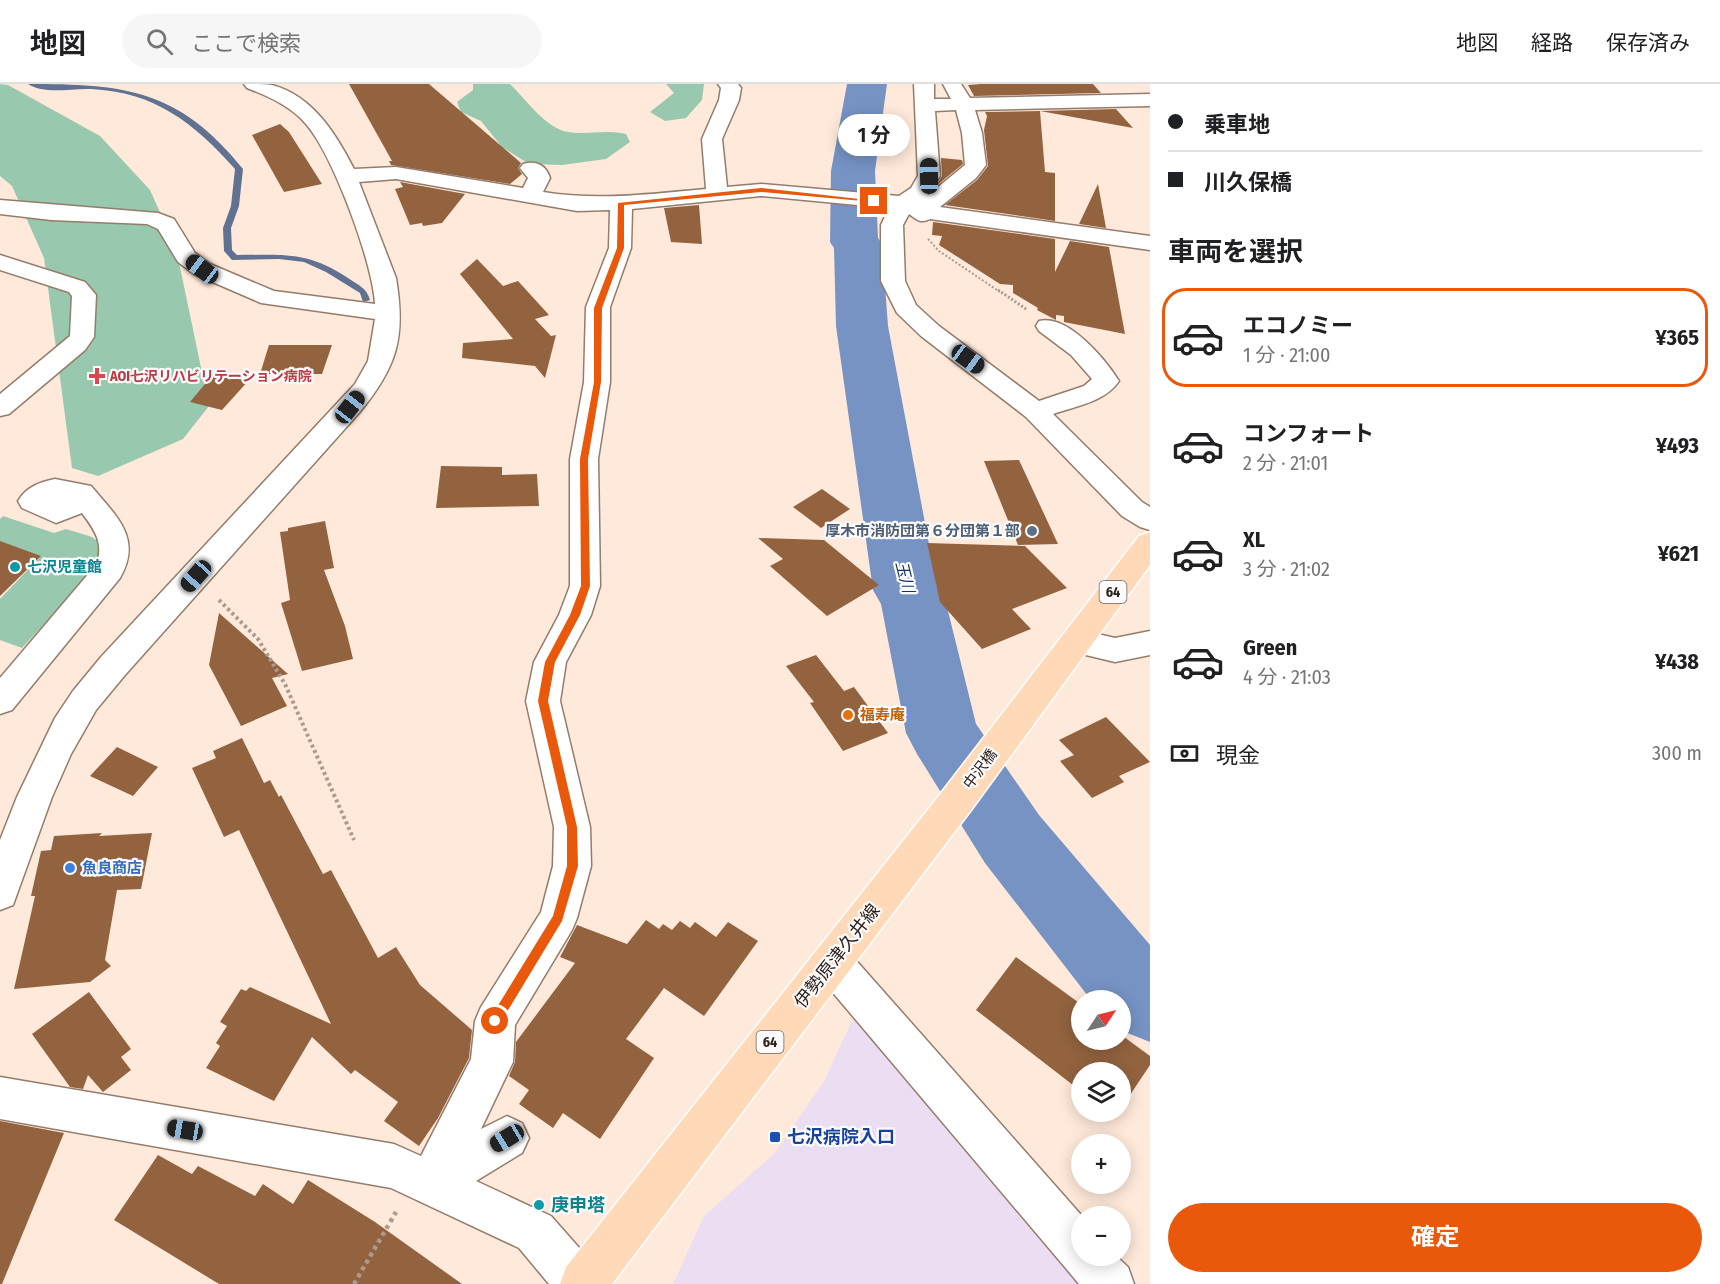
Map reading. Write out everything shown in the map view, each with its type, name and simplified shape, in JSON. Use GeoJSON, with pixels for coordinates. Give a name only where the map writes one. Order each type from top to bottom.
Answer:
{"type":"FeatureCollection","features":[{"type":"Feature","properties":{"kind":"main road","name":"64"},"geometry":{"type":"LineString","coordinates":[[1076,641],[1150,543]]}},
{"type":"Feature","properties":{"kind":"main road","name":"中沢橋"},"geometry":{"type":"LineString","coordinates":[[958,799],[1076,641]]}},
{"type":"Feature","properties":{"kind":"main road","name":"伊勢原津久井線"},"geometry":{"type":"LineString","coordinates":[[581,1284],[958,799]]}},
{"type":"Feature","properties":{"kind":"street"},"geometry":{"type":"LineString","coordinates":[[0,893],[13,812],[54,753],[82,705],[113,666],[366,387],[376,372],[382,354],[388,300],[384,278],[333,146],[312,117],[280,89],[254,84]]}},
{"type":"Feature","properties":{"kind":"street"},"geometry":{"type":"LineString","coordinates":[[717,194],[711,141],[731,98],[732,88],[728,84]]}},
{"type":"Feature","properties":{"kind":"street"},"geometry":{"type":"LineString","coordinates":[[915,210],[919,192],[929,176],[924,84]]}},
{"type":"Feature","properties":{"kind":"street"},"geometry":{"type":"LineString","coordinates":[[951,84],[965,104],[971,123],[976,165],[969,174],[892,225],[893,281],[906,308],[930,332],[1035,411],[1132,509],[1150,520]]}},
{"type":"Feature","properties":{"kind":"street"},"geometry":{"type":"LineString","coordinates":[[926,105],[1150,100]]}},
{"type":"Feature","properties":{"kind":"street"},"geometry":{"type":"LineString","coordinates":[[530,168],[537,171],[539,178],[530,197]]}},
{"type":"Feature","properties":{"kind":"street"},"geometry":{"type":"LineString","coordinates":[[346,176],[373,173],[412,174],[577,204],[621,203],[761,190],[827,195],[874,201],[915,210],[1150,243]]}},
{"type":"Feature","properties":{"kind":"street"},"geometry":{"type":"LineString","coordinates":[[424,1180],[492,1062],[495,1021],[558,918],[573,866],[572,827],[543,701],[550,662],[575,615],[585,586],[584,459],[597,382],[598,308],[620,248],[621,203]]}},
{"type":"Feature","properties":{"kind":"street"},"geometry":{"type":"LineString","coordinates":[[0,207],[51,213],[150,218],[166,224],[186,257],[202,269],[269,298],[387,313]]}},
{"type":"Feature","properties":{"kind":"street"},"geometry":{"type":"LineString","coordinates":[[0,262],[77,287],[84,295],[82,337],[76,345],[0,408]]}},
{"type":"Feature","properties":{"kind":"street"},"geometry":{"type":"LineString","coordinates":[[1035,411],[1093,392],[1106,381],[1098,367],[1081,350],[1048,326]]}},
{"type":"Feature","properties":{"kind":"street"},"geometry":{"type":"LineString","coordinates":[[0,701],[109,570],[116,553],[112,536],[86,500]]}},
{"type":"Feature","properties":{"kind":"street"},"geometry":{"type":"LineString","coordinates":[[1076,641],[1115,650],[1150,643]]}},
{"type":"Feature","properties":{"kind":"street"},"geometry":{"type":"LineString","coordinates":[[832,962],[1071,1238]]}},
{"type":"Feature","properties":{"kind":"street"},"geometry":{"type":"LineString","coordinates":[[0,1098],[394,1166],[535,1232],[581,1284]]}},
{"type":"Feature","properties":{"kind":"street"},"geometry":{"type":"LineString","coordinates":[[424,1180],[507,1138]]}},
{"type":"Feature","properties":{"kind":"street"},"geometry":{"type":"LineString","coordinates":[[1095,1266],[1111,1284]]}},
{"type":"Feature","properties":{"kind":"path"},"geometry":{"type":"LineString","coordinates":[[915,210],[928,240],[939,251],[1043,320],[1048,326]]}},
{"type":"Feature","properties":{"kind":"path"},"geometry":{"type":"LineString","coordinates":[[196,576],[258,639],[280,675],[354,840]]}},
{"type":"Feature","properties":{"kind":"path"},"geometry":{"type":"LineString","coordinates":[[354,1284],[424,1180]]}},
{"type":"Feature","properties":{"kind":"shaded area"},"geometry":{"type":"Polygon","coordinates":[[[855,1014],[1071,1263],[1071,1266],[1089,1284],[673,1284],[704,1216],[775,1153],[824,1081],[855,1014]]]}},
{"type":"Feature","properties":{"kind":"green space"},"geometry":{"type":"Polygon","coordinates":[[[0,84],[8,85],[100,136],[150,190],[176,248],[209,406],[183,439],[98,476],[72,468],[44,258],[12,186],[0,176],[0,84]]]}},
{"type":"Feature","properties":{"kind":"green space"},"geometry":{"type":"Polygon","coordinates":[[[473,84],[510,84],[551,125],[575,133],[626,134],[630,142],[606,159],[562,165],[529,164],[502,147],[481,121],[461,112],[457,102],[473,90],[473,84]]]}},
{"type":"Feature","properties":{"kind":"green space"},"geometry":{"type":"Polygon","coordinates":[[[666,84],[704,84],[702,100],[686,118],[665,121],[650,112],[674,93],[666,84]]]}},
{"type":"Feature","properties":{"kind":"green space"},"geometry":{"type":"Polygon","coordinates":[[[3,516],[54,533],[66,529],[92,537],[97,541],[99,556],[95,567],[22,648],[0,640],[0,599],[40,557],[0,543],[0,519],[3,516]]]}},
{"type":"Feature","properties":{"kind":"building"},"geometry":{"type":"Polygon","coordinates":[[[349,84],[429,84],[521,163],[518,168],[522,174],[510,184],[391,165],[389,161],[392,161],[349,84]]]}},
{"type":"Feature","properties":{"kind":"building"},"geometry":{"type":"Polygon","coordinates":[[[1093,84],[1101,93],[974,96],[968,85],[1093,84]]]}},
{"type":"Feature","properties":{"kind":"building"},"geometry":{"type":"Polygon","coordinates":[[[1116,109],[1133,128],[1040,111],[1116,109]]]}},
{"type":"Feature","properties":{"kind":"building"},"geometry":{"type":"Polygon","coordinates":[[[1040,111],[1045,172],[1055,173],[1055,221],[945,205],[977,180],[988,166],[984,130],[987,116],[985,112],[1040,111]]]}},
{"type":"Feature","properties":{"kind":"building"},"geometry":{"type":"Polygon","coordinates":[[[280,124],[289,132],[322,184],[284,192],[252,135],[280,124]]]}},
{"type":"Feature","properties":{"kind":"building"},"geometry":{"type":"Polygon","coordinates":[[[941,158],[962,160],[963,164],[937,185],[942,176],[941,158]]]}},
{"type":"Feature","properties":{"kind":"building"},"geometry":{"type":"Polygon","coordinates":[[[400,182],[465,194],[442,223],[423,226],[422,223],[410,225],[395,189],[403,187],[400,182]]]}},
{"type":"Feature","properties":{"kind":"building"},"geometry":{"type":"Polygon","coordinates":[[[1098,184],[1106,228],[1079,224],[1098,184]]]}},
{"type":"Feature","properties":{"kind":"building"},"geometry":{"type":"Polygon","coordinates":[[[699,205],[702,244],[671,242],[664,208],[699,205]]]}},
{"type":"Feature","properties":{"kind":"building"},"geometry":{"type":"Polygon","coordinates":[[[933,222],[1055,239],[1055,272],[1070,241],[1109,247],[1125,334],[1064,322],[1064,316],[1056,315],[1056,320],[1037,310],[1038,308],[1013,293],[1013,285],[1000,284],[939,245],[942,236],[932,235],[933,222]]]}},
{"type":"Feature","properties":{"kind":"building"},"geometry":{"type":"Polygon","coordinates":[[[477,259],[503,286],[518,281],[549,315],[535,319],[551,336],[556,335],[545,378],[535,366],[462,358],[463,343],[513,339],[460,274],[477,259]]]}},
{"type":"Feature","properties":{"kind":"building"},"geometry":{"type":"Polygon","coordinates":[[[269,345],[332,345],[322,374],[260,374],[269,345]]]}},
{"type":"Feature","properties":{"kind":"building"},"geometry":{"type":"Polygon","coordinates":[[[215,372],[249,380],[222,410],[190,402],[215,372]]]}},
{"type":"Feature","properties":{"kind":"building"},"geometry":{"type":"Polygon","coordinates":[[[1019,460],[1058,544],[1018,545],[984,461],[1019,460]]]}},
{"type":"Feature","properties":{"kind":"building"},"geometry":{"type":"Polygon","coordinates":[[[441,466],[502,467],[502,475],[537,474],[539,506],[436,508],[441,466]]]}},
{"type":"Feature","properties":{"kind":"building"},"geometry":{"type":"Polygon","coordinates":[[[822,489],[850,509],[821,528],[793,507],[822,489]]]}},
{"type":"Feature","properties":{"kind":"building"},"geometry":{"type":"Polygon","coordinates":[[[325,521],[334,568],[324,570],[345,626],[353,659],[302,671],[281,603],[290,600],[280,532],[288,531],[288,528],[325,521]]]}},
{"type":"Feature","properties":{"kind":"building"},"geometry":{"type":"Polygon","coordinates":[[[758,538],[824,540],[879,585],[827,616],[770,566],[783,559],[758,538]]]}},
{"type":"Feature","properties":{"kind":"building","name":"七沢児童館"},"geometry":{"type":"Polygon","coordinates":[[[0,541],[41,556],[0,596],[0,541]]]}},
{"type":"Feature","properties":{"kind":"building"},"geometry":{"type":"Polygon","coordinates":[[[927,543],[1025,546],[1067,588],[1012,609],[1031,629],[982,649],[940,602],[927,543]]]}},
{"type":"Feature","properties":{"kind":"building"},"geometry":{"type":"Polygon","coordinates":[[[219,613],[288,674],[272,678],[287,706],[241,726],[209,665],[219,613]]]}},
{"type":"Feature","properties":{"kind":"building"},"geometry":{"type":"Polygon","coordinates":[[[816,655],[844,691],[854,687],[888,733],[843,751],[810,703],[814,702],[786,666],[816,655]]]}},
{"type":"Feature","properties":{"kind":"building"},"geometry":{"type":"Polygon","coordinates":[[[1106,717],[1150,762],[1119,776],[1124,782],[1092,798],[1060,761],[1074,755],[1059,740],[1106,717]]]}},
{"type":"Feature","properties":{"kind":"building"},"geometry":{"type":"Polygon","coordinates":[[[242,738],[264,783],[270,780],[279,797],[281,795],[323,874],[331,870],[378,958],[396,947],[420,985],[472,1030],[469,1058],[438,1118],[419,1146],[384,1121],[398,1102],[355,1070],[351,1074],[312,1037],[274,1101],[206,1068],[220,1046],[216,1043],[227,1026],[220,1022],[241,989],[246,991],[250,987],[331,1024],[239,830],[224,837],[192,768],[216,758],[213,751],[242,738]]]}},
{"type":"Feature","properties":{"kind":"building"},"geometry":{"type":"Polygon","coordinates":[[[117,747],[158,767],[133,796],[90,776],[117,747]]]}},
{"type":"Feature","properties":{"kind":"building"},"geometry":{"type":"Polygon","coordinates":[[[102,833],[99,836],[152,833],[141,889],[117,890],[105,960],[111,966],[90,982],[14,989],[35,896],[31,896],[41,851],[51,850],[54,836],[102,833]]]}},
{"type":"Feature","properties":{"kind":"building"},"geometry":{"type":"Polygon","coordinates":[[[646,920],[659,929],[663,924],[672,930],[680,921],[690,928],[695,922],[716,937],[728,922],[758,941],[704,1016],[664,988],[626,1039],[654,1058],[600,1139],[563,1113],[553,1128],[519,1104],[529,1090],[509,1076],[515,1062],[516,1042],[575,963],[560,957],[577,925],[627,944],[646,920]]]}},
{"type":"Feature","properties":{"kind":"building"},"geometry":{"type":"Polygon","coordinates":[[[1016,957],[1071,997],[1071,1050],[1131,1050],[1131,1042],[1150,1056],[1150,1065],[1131,1094],[1131,1062],[1071,1062],[1071,1083],[976,1010],[1016,957]]]}},
{"type":"Feature","properties":{"kind":"building"},"geometry":{"type":"Polygon","coordinates":[[[89,992],[131,1049],[121,1057],[131,1070],[103,1092],[88,1075],[83,1089],[70,1087],[32,1034],[89,992]]]}},
{"type":"Feature","properties":{"kind":"building"},"geometry":{"type":"Polygon","coordinates":[[[0,1121],[64,1133],[2,1284],[0,1284],[0,1121]]]}},
{"type":"Feature","properties":{"kind":"building"},"geometry":{"type":"Polygon","coordinates":[[[158,1155],[192,1174],[198,1166],[255,1196],[263,1184],[293,1204],[308,1180],[375,1222],[462,1284],[219,1284],[114,1220],[158,1155]]]}},
{"type":"Feature","properties":{"kind":"waterway"},"geometry":{"type":"LineString","coordinates":[[31,84],[51,88],[114,89],[136,94],[174,110],[208,136],[239,169],[235,206],[227,228],[228,251],[235,258],[279,257],[306,260],[329,270],[364,292],[366,300]]}},
{"type":"Feature","properties":{"kind":"waterway","name":"玉川"},"geometry":{"type":"LineString","coordinates":[[867,84],[853,171],[854,242],[858,244],[862,326],[905,590],[913,603],[942,733],[1012,839],[1128,982],[1150,1001]]}},
{"type":"Feature","properties":{"kind":"place","name":"AOI七沢リハビリテーション病院"},"geometry":{"type":"Point","coordinates":[97,376]}},
{"type":"Feature","properties":{"kind":"place","name":"厚木市消防団第６分団第１部"},"geometry":{"type":"Point","coordinates":[1032,531]}},
{"type":"Feature","properties":{"kind":"place","name":"七沢児童館"},"geometry":{"type":"Point","coordinates":[15,567]}},
{"type":"Feature","properties":{"kind":"place","name":"福寿庵"},"geometry":{"type":"Point","coordinates":[848,715]}},
{"type":"Feature","properties":{"kind":"place","name":"魚良商店"},"geometry":{"type":"Point","coordinates":[70,868]}},
{"type":"Feature","properties":{"kind":"place","name":"七沢病院入口"},"geometry":{"type":"Point","coordinates":[775,1137]}},
{"type":"Feature","properties":{"kind":"place","name":"庚申塔"},"geometry":{"type":"Point","coordinates":[539,1205]}},
{"type":"Feature","properties":{"kind":"route"},"geometry":{"type":"LineString","coordinates":[[495,1021],[558,918],[573,866],[572,827],[543,701],[550,662],[575,615],[585,586],[584,459],[597,382],[598,308],[620,248],[621,203],[761,190],[874,201]]}}]}
